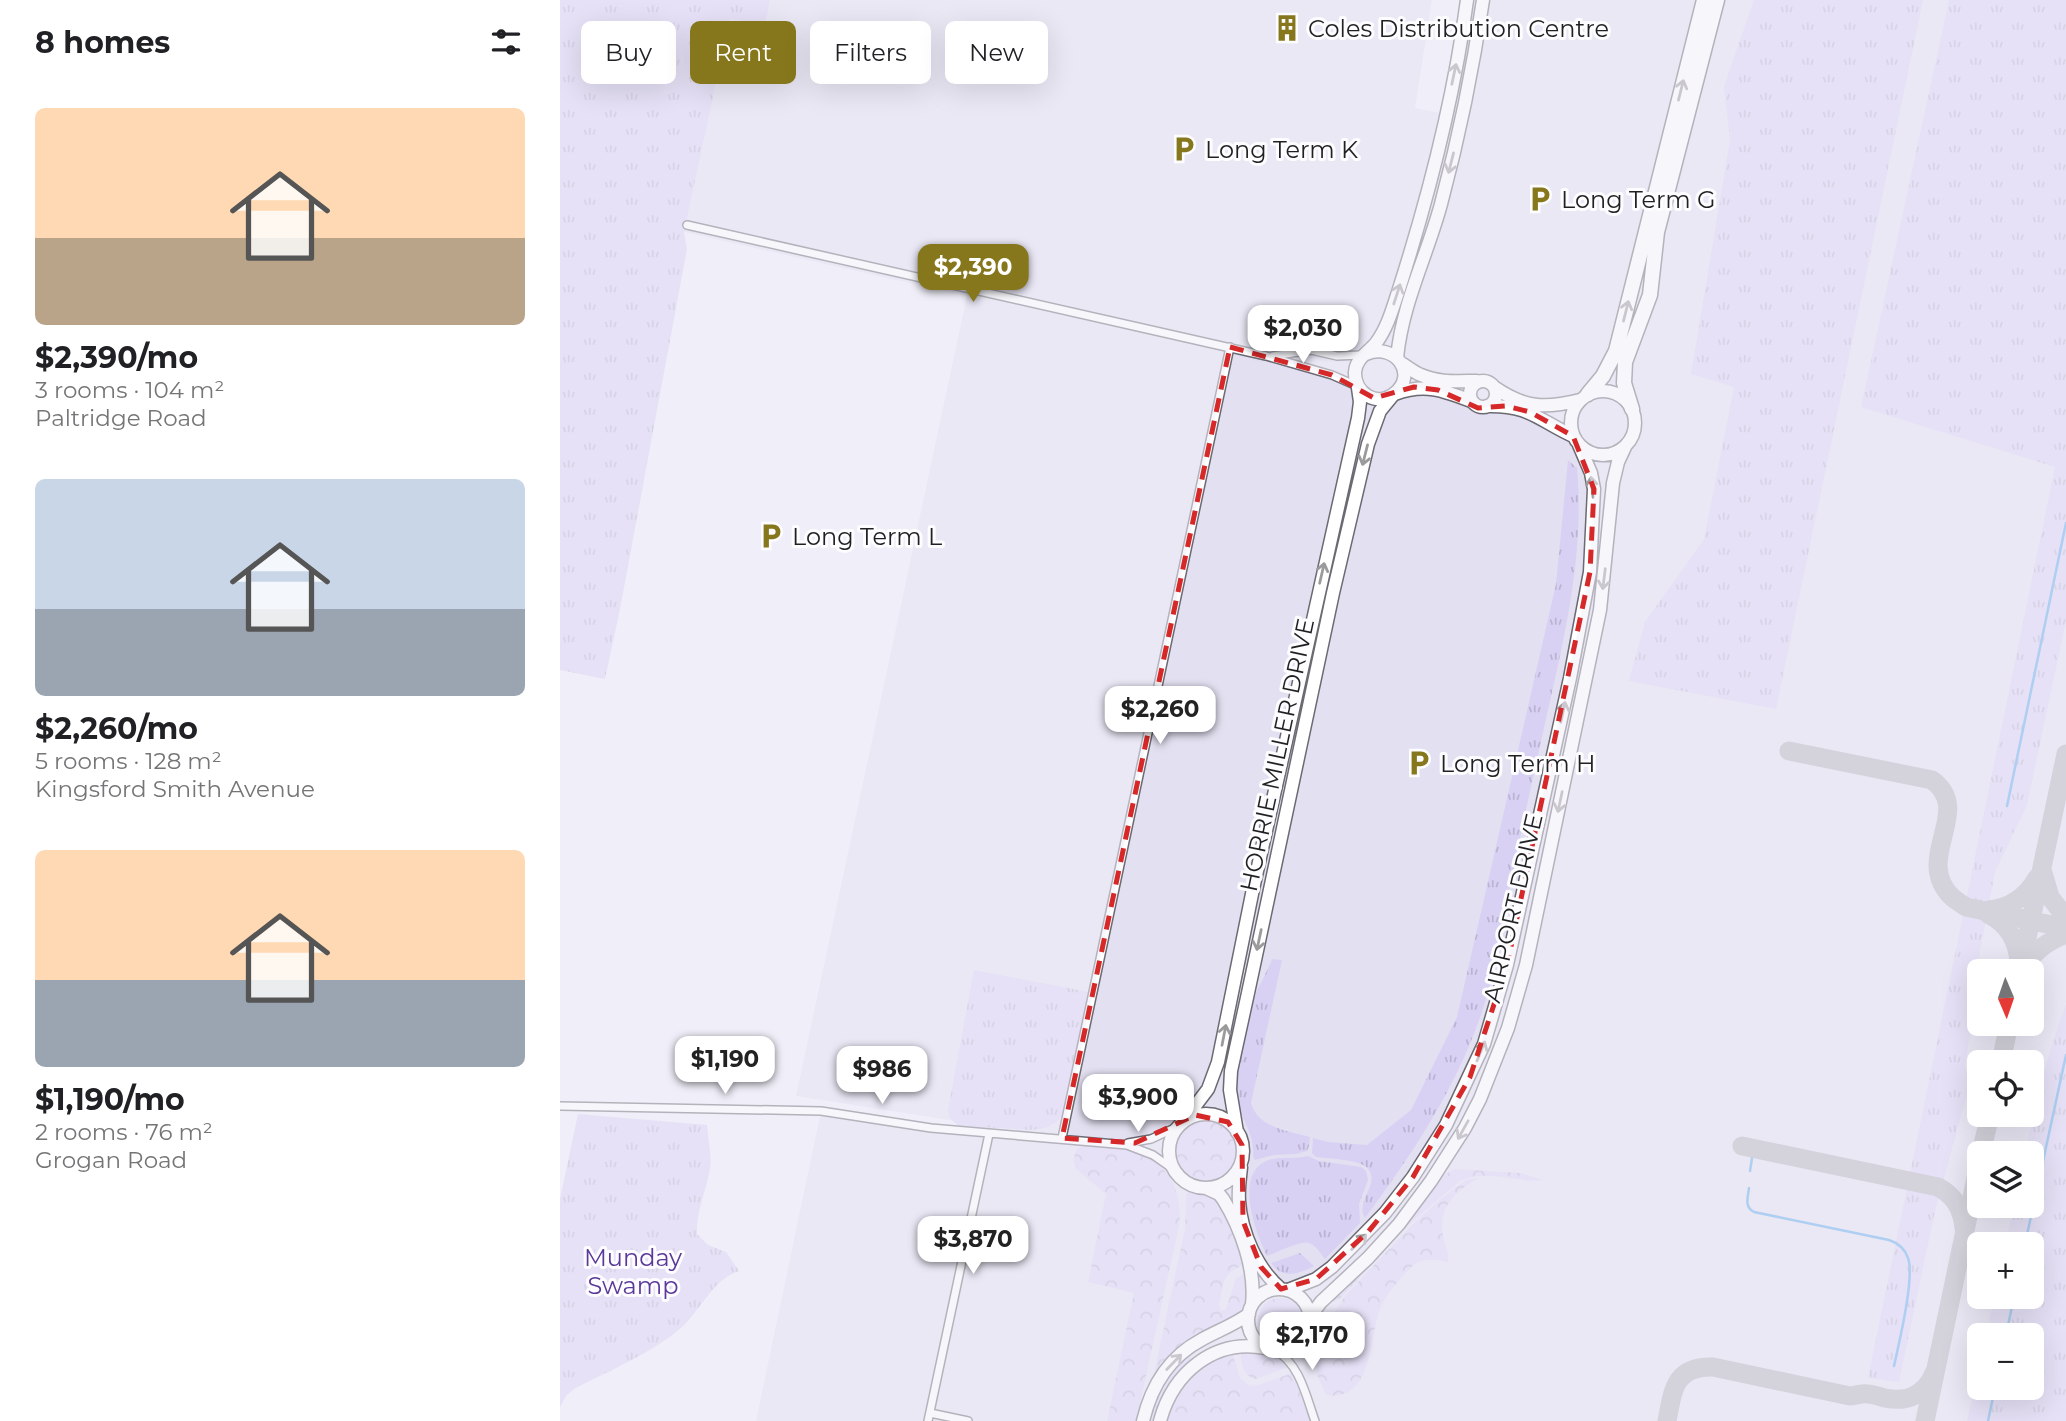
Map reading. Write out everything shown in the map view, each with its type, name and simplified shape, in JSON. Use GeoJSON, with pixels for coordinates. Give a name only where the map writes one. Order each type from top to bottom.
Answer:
{"type":"FeatureCollection","features":[{"type":"Feature","properties":{"kind":"highway"},"geometry":{"type":"LineString","coordinates":[[1584,397],[1603,376],[1616,351],[1704,0]]}},
{"type":"Feature","properties":{"kind":"highway"},"geometry":{"type":"LineString","coordinates":[[1632,409],[1624,383],[1625,362],[1650,295],[1657,232],[1717,0]]}},
{"type":"Feature","properties":{"kind":"main road"},"geometry":{"type":"LineString","coordinates":[[1365,354],[1384,350],[1421,376],[1458,383],[1489,381],[1504,395],[1544,406],[1556,406],[1601,390],[1614,392],[1625,399],[1632,409],[1635,429],[1625,447],[1614,453],[1601,455],[1589,452],[1530,412],[1506,406],[1479,406],[1472,401],[1423,387],[1408,389],[1384,398],[1364,394],[1358,387],[1356,366],[1365,354],[1376,344],[1387,322],[1425,200],[1457,60],[1467,0]]}},
{"type":"Feature","properties":{"kind":"main road"},"geometry":{"type":"LineString","coordinates":[[1394,394],[1403,380],[1399,360],[1401,324],[1441,204],[1471,77],[1483,0]]}},
{"type":"Feature","properties":{"kind":"main road"},"geometry":{"type":"LineString","coordinates":[[1472,401],[1470,390],[1477,381]]}},
{"type":"Feature","properties":{"kind":"main road","name":"HORRIE MILLER DRIVE"},"geometry":{"type":"LineString","coordinates":[[1180,1124],[1208,1090],[1218,1062],[1253,889],[1358,418],[1358,387]]}},
{"type":"Feature","properties":{"kind":"main road"},"geometry":{"type":"LineString","coordinates":[[1487,406],[1495,398],[1494,387]]}},
{"type":"Feature","properties":{"kind":"main road","name":"HORRIE MILLER DRIVE"},"geometry":{"type":"LineString","coordinates":[[1237,1132],[1231,1105],[1231,1071],[1356,493],[1375,421],[1394,394]]}},
{"type":"Feature","properties":{"kind":"main road"},"geometry":{"type":"LineString","coordinates":[[1576,441],[1570,426],[1571,414],[1584,397]]}},
{"type":"Feature","properties":{"kind":"main road","name":"AIRPORT DRIVE"},"geometry":{"type":"LineString","coordinates":[[1285,1290],[1316,1279],[1332,1267],[1368,1232],[1393,1202],[1446,1125],[1484,1044],[1507,965],[1570,678],[1590,572],[1594,489],[1591,473],[1576,441]]}},
{"type":"Feature","properties":{"kind":"main road","name":"AIRPORT DRIVE"},"geometry":{"type":"LineString","coordinates":[[1310,1321],[1321,1302],[1399,1224],[1431,1181],[1480,1099],[1508,1028],[1528,951],[1597,623],[1613,483],[1625,447]]}},
{"type":"Feature","properties":{"kind":"main road"},"geometry":{"type":"LineString","coordinates":[[1162,1417],[1177,1384],[1192,1367],[1208,1356],[1243,1345],[1270,1349],[1285,1350],[1294,1347],[1308,1332],[1310,1321],[1304,1301],[1297,1294],[1273,1283],[1261,1267],[1243,1222],[1238,1193],[1242,1145],[1237,1132],[1228,1122],[1209,1114],[1195,1115],[1180,1124],[1172,1135],[1168,1152],[1173,1169],[1190,1185],[1219,1194],[1223,1199],[1246,1251],[1253,1279],[1248,1324],[1251,1334],[1257,1342],[1270,1349]]}},
{"type":"Feature","properties":{"kind":"main road"},"geometry":{"type":"LineString","coordinates":[[1204,1188],[1220,1185],[1228,1180],[1234,1175],[1241,1160]]}},
{"type":"Feature","properties":{"kind":"main road"},"geometry":{"type":"LineString","coordinates":[[1143,1421],[1150,1394],[1157,1381],[1178,1357],[1202,1339],[1230,1326],[1250,1310],[1258,1297],[1266,1292],[1285,1290]]}},
{"type":"Feature","properties":{"kind":"street"},"geometry":{"type":"LineString","coordinates":[[687,225],[1230,347],[1316,369],[1358,387]]}},
{"type":"Feature","properties":{"kind":"street"},"geometry":{"type":"LineString","coordinates":[[1062,1138],[1230,347]]}},
{"type":"Feature","properties":{"kind":"street"},"geometry":{"type":"LineString","coordinates":[[1266,356],[1311,350],[1337,356],[1365,354]]}},
{"type":"Feature","properties":{"kind":"street"},"geometry":{"type":"LineString","coordinates":[[560,1105],[821,1111],[910,1126],[1127,1145],[1149,1153],[1173,1169]]}},
{"type":"Feature","properties":{"kind":"street"},"geometry":{"type":"LineString","coordinates":[[1113,1143],[1144,1141],[1180,1124]]}},
{"type":"Feature","properties":{"kind":"street"},"geometry":{"type":"LineString","coordinates":[[968,1421],[929,1417],[989,1134]]}},
{"type":"Feature","properties":{"kind":"street"},"geometry":{"type":"LineString","coordinates":[[1270,1349],[1284,1355],[1298,1374],[1315,1421]]}},
{"type":"Feature","properties":{"kind":"highlighted area"},"geometry":{"type":"Polygon","coordinates":[[[1230,347],[1332,375],[1374,398],[1414,387],[1438,390],[1478,408],[1506,406],[1530,412],[1573,436],[1594,489],[1590,572],[1507,965],[1470,1077],[1413,1177],[1368,1232],[1316,1279],[1281,1289],[1261,1267],[1243,1221],[1242,1145],[1228,1122],[1195,1115],[1135,1143],[1062,1138],[1230,347]]]}},
{"type":"Feature","properties":{"kind":"shaded area"},"geometry":{"type":"Polygon","coordinates":[[[770,0],[1432,0],[1415,108],[1440,113],[1450,73],[1460,0],[2066,0],[2066,1421],[756,1421],[821,1111],[910,1126],[1052,1136],[796,1096],[967,296],[684,232],[716,84],[796,84],[796,21],[765,21],[770,0]]]}},
{"type":"Feature","properties":{"kind":"green space"},"geometry":{"type":"Polygon","coordinates":[[[560,0],[770,0],[766,21],[690,21],[690,84],[716,84],[684,232],[687,249],[620,609],[605,679],[560,670],[560,0]]]}},
{"type":"Feature","properties":{"kind":"green space"},"geometry":{"type":"Polygon","coordinates":[[[1754,0],[1923,0],[1776,709],[1629,681],[1645,622],[1704,539],[1734,387],[1691,374],[1730,140],[1724,86],[1754,0]]]}},
{"type":"Feature","properties":{"kind":"green space"},"geometry":{"type":"Polygon","coordinates":[[[1949,0],[2066,0],[2066,621],[2027,805],[1995,872],[1979,959],[1967,959],[1967,1036],[1970,1036],[1965,1064],[1967,1094],[1935,1211],[1899,1382],[1868,1378],[2055,467],[1861,407],[1949,0]]]}},
{"type":"Feature","properties":{"kind":"green space"},"geometry":{"type":"Polygon","coordinates":[[[1568,460],[1577,468],[1579,504],[1578,539],[1569,610],[1489,989],[1467,1052],[1438,1110],[1365,1218],[1363,1206],[1371,1182],[1369,1170],[1366,1166],[1353,1162],[1316,1157],[1312,1153],[1313,1138],[1367,1145],[1411,1110],[1457,1017],[1556,584],[1568,460]]]}},
{"type":"Feature","properties":{"kind":"green space"},"geometry":{"type":"Polygon","coordinates":[[[1272,959],[1282,960],[1251,1103],[1260,1118],[1267,1123],[1310,1137],[1307,1151],[1255,1160],[1250,1133],[1236,1095],[1237,1074],[1253,1002],[1272,959]]]}},
{"type":"Feature","properties":{"kind":"green space"},"geometry":{"type":"Polygon","coordinates":[[[974,970],[1089,992],[1064,1114],[1049,1126],[1030,1130],[959,1126],[950,1118],[948,1110],[974,970]]]}},
{"type":"Feature","properties":{"kind":"green space"},"geometry":{"type":"Polygon","coordinates":[[[2066,1005],[2066,1421],[1967,1421],[1972,1400],[2044,1400],[2044,1323],[1989,1323],[1991,1309],[2044,1309],[2044,1232],[2008,1232],[2011,1218],[2044,1218],[2044,1141],[2028,1141],[2031,1127],[2044,1127],[2044,1075],[2066,1005]]]}},
{"type":"Feature","properties":{"kind":"green space","name":"Munday Swamp"},"geometry":{"type":"Polygon","coordinates":[[[578,1114],[707,1125],[710,1169],[697,1234],[708,1245],[726,1252],[739,1271],[722,1281],[689,1320],[670,1337],[574,1389],[560,1407],[560,1199],[578,1114]]]}},
{"type":"Feature","properties":{"kind":"green space"},"geometry":{"type":"Polygon","coordinates":[[[1207,1119],[1229,1128],[1238,1150],[1229,1172],[1207,1181],[1185,1172],[1176,1150],[1185,1128],[1207,1119]]]}},
{"type":"Feature","properties":{"kind":"green space"},"geometry":{"type":"Polygon","coordinates":[[[1083,1145],[1126,1149],[1144,1154],[1164,1169],[1176,1189],[1179,1201],[1179,1226],[1136,1421],[1107,1421],[1134,1293],[1088,1282],[1106,1194],[1076,1169],[1075,1155],[1083,1145]]]}},
{"type":"Feature","properties":{"kind":"green space"},"geometry":{"type":"Polygon","coordinates":[[[1308,1156],[1319,1161],[1361,1167],[1366,1171],[1368,1180],[1359,1204],[1360,1223],[1325,1259],[1309,1243],[1295,1245],[1267,1256],[1250,1207],[1249,1193],[1255,1170],[1264,1162],[1274,1159],[1308,1156]]]}},
{"type":"Feature","properties":{"kind":"green space"},"geometry":{"type":"Polygon","coordinates":[[[1455,1169],[1520,1173],[1543,1180],[1480,1176],[1460,1181],[1407,1226],[1339,1300],[1333,1301],[1410,1218],[1442,1176],[1455,1169]]]}},
{"type":"Feature","properties":{"kind":"green space"},"geometry":{"type":"Polygon","coordinates":[[[1479,1178],[1462,1189],[1445,1210],[1442,1229],[1448,1262],[1421,1261],[1407,1272],[1388,1295],[1380,1310],[1370,1355],[1360,1381],[1352,1390],[1341,1395],[1326,1395],[1317,1375],[1316,1351],[1327,1324],[1345,1296],[1410,1227],[1442,1198],[1466,1180],[1479,1178]]]}},
{"type":"Feature","properties":{"kind":"green space"},"geometry":{"type":"Polygon","coordinates":[[[1190,1190],[1207,1193],[1221,1203],[1246,1264],[1232,1271],[1225,1279],[1220,1309],[1226,1309],[1236,1278],[1248,1272],[1248,1303],[1242,1313],[1189,1340],[1153,1378],[1185,1229],[1186,1195],[1190,1190]]]}},
{"type":"Feature","properties":{"kind":"green space"},"geometry":{"type":"Polygon","coordinates":[[[1300,1253],[1314,1266],[1291,1274],[1280,1271],[1271,1263],[1300,1253]]]}},
{"type":"Feature","properties":{"kind":"green space"},"geometry":{"type":"Polygon","coordinates":[[[1280,1298],[1295,1305],[1302,1320],[1295,1335],[1280,1342],[1265,1335],[1258,1320],[1265,1305],[1280,1298]]]}},
{"type":"Feature","properties":{"kind":"green space"},"geometry":{"type":"Polygon","coordinates":[[[1240,1351],[1266,1353],[1277,1357],[1288,1367],[1256,1379],[1251,1378],[1244,1368],[1240,1351]]]}},
{"type":"Feature","properties":{"kind":"green space"},"geometry":{"type":"Polygon","coordinates":[[[1232,1352],[1240,1378],[1250,1386],[1292,1373],[1312,1421],[1167,1421],[1176,1395],[1188,1379],[1210,1361],[1232,1352]]]}},
{"type":"Feature","properties":{"kind":"green space"},"geometry":{"type":"Polygon","coordinates":[[[1188,1354],[1192,1360],[1161,1400],[1154,1421],[1148,1421],[1164,1385],[1188,1354]]]}},
{"type":"Feature","properties":{"kind":"waterway"},"geometry":{"type":"LineString","coordinates":[[2007,806],[2066,523]]}},
{"type":"Feature","properties":{"kind":"waterway"},"geometry":{"type":"LineString","coordinates":[[2028,1232],[2066,1055]]}},
{"type":"Feature","properties":{"kind":"waterway"},"geometry":{"type":"LineString","coordinates":[[1750,1171],[1752,1158]]}},
{"type":"Feature","properties":{"kind":"waterway"},"geometry":{"type":"LineString","coordinates":[[1749,1188],[1748,1205],[1754,1212],[1889,1240],[1903,1249],[1910,1267],[1906,1310],[1894,1366]]}},
{"type":"Feature","properties":{"kind":"waterway"},"geometry":{"type":"LineString","coordinates":[[2009,1323],[2011,1309]]}},
{"type":"Feature","properties":{"kind":"waterway"},"geometry":{"type":"LineString","coordinates":[[1988,1421],[1992,1400]]}},
{"type":"Feature","properties":{"kind":"taxiway"},"geometry":{"type":"LineString","coordinates":[[1789,751],[1932,780],[1944,792],[1948,806],[1938,867],[1941,882],[1952,897],[1966,907],[2066,928]]}},
{"type":"Feature","properties":{"kind":"taxiway"},"geometry":{"type":"LineString","coordinates":[[2023,959],[2066,754]]}},
{"type":"Feature","properties":{"kind":"taxiway"},"geometry":{"type":"LineString","coordinates":[[2043,873],[2050,897],[2066,918]]}},
{"type":"Feature","properties":{"kind":"taxiway"},"geometry":{"type":"LineString","coordinates":[[1989,910],[2004,907],[2017,900],[2037,878]]}},
{"type":"Feature","properties":{"kind":"taxiway"},"geometry":{"type":"LineString","coordinates":[[1988,914],[2011,934],[2018,959]]}},
{"type":"Feature","properties":{"kind":"taxiway"},"geometry":{"type":"LineString","coordinates":[[2030,959],[2052,940],[2066,934]]}},
{"type":"Feature","properties":{"kind":"taxiway"},"geometry":{"type":"LineString","coordinates":[[2004,1050],[2006,1036]]}},
{"type":"Feature","properties":{"kind":"taxiway"},"geometry":{"type":"LineString","coordinates":[[1984,1141],[1987,1127]]}},
{"type":"Feature","properties":{"kind":"taxiway"},"geometry":{"type":"LineString","coordinates":[[1742,1146],[1938,1187],[1957,1204],[1964,1228]]}},
{"type":"Feature","properties":{"kind":"taxiway"},"geometry":{"type":"LineString","coordinates":[[1925,1421],[1968,1218]]}},
{"type":"Feature","properties":{"kind":"taxiway"},"geometry":{"type":"LineString","coordinates":[[1667,1421],[1671,1399],[1678,1382],[1683,1375],[1700,1368],[1713,1367],[1850,1396],[1868,1394],[1893,1399],[1915,1395],[1927,1386],[1935,1371]]}},
{"type":"Feature","properties":{"kind":"place","name":"Coles Distribution Centre"},"geometry":{"type":"Point","coordinates":[1287,28]}},
{"type":"Feature","properties":{"kind":"place","name":"Long Term K"},"geometry":{"type":"Point","coordinates":[1184,149]}},
{"type":"Feature","properties":{"kind":"place","name":"Long Term G"},"geometry":{"type":"Point","coordinates":[1540,199]}},
{"type":"Feature","properties":{"kind":"place","name":"Long Term L"},"geometry":{"type":"Point","coordinates":[771,536]}},
{"type":"Feature","properties":{"kind":"place","name":"Long Term H"},"geometry":{"type":"Point","coordinates":[1419,763]}}]}
